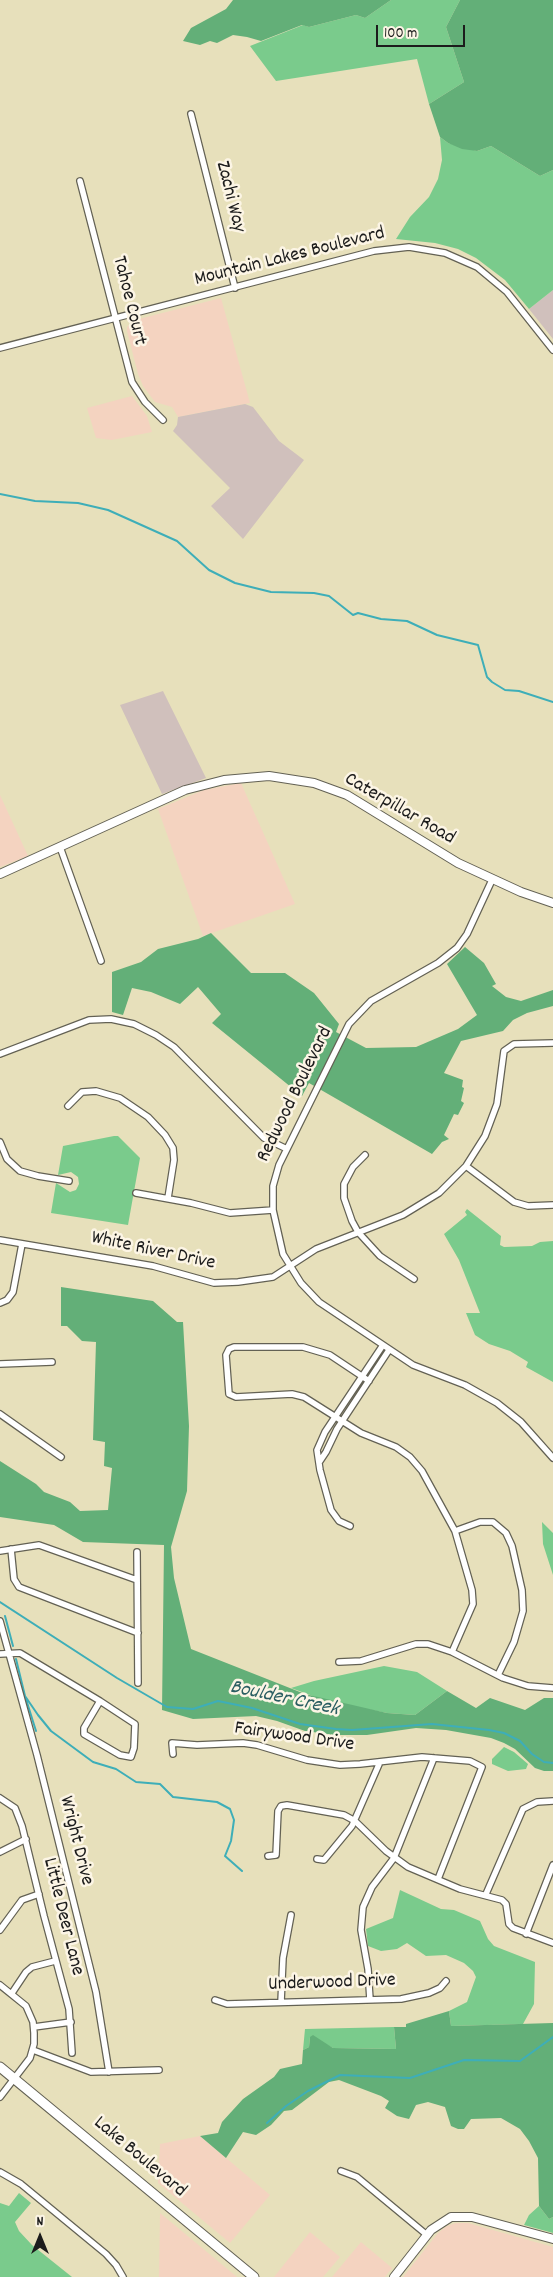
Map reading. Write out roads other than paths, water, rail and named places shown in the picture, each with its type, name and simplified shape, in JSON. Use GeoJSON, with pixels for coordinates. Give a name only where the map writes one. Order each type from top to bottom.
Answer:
{"type":"FeatureCollection","features":[{"type":"Feature","properties":{"kind":"main road","name":"Lake Boulevard"},"geometry":{"type":"LineString","coordinates":[[0,2067],[254,2277]]}},
{"type":"Feature","properties":{"kind":"street","name":"Zachi Way"},"geometry":{"type":"LineString","coordinates":[[191,114],[235,288]]}},
{"type":"Feature","properties":{"kind":"street","name":"Tahoe Court"},"geometry":{"type":"LineString","coordinates":[[80,181],[132,382],[145,402],[163,420]]}},
{"type":"Feature","properties":{"kind":"street","name":"Mountain Lakes Boulevard"},"geometry":{"type":"LineString","coordinates":[[0,348],[374,251],[393,248],[426,248],[462,259],[492,278],[507,292],[553,350]]}},
{"type":"Feature","properties":{"kind":"street","name":"Caterpillar Road"},"geometry":{"type":"LineString","coordinates":[[0,874],[196,787],[236,778],[277,777],[314,783],[347,795],[442,854],[492,880],[553,903]]}},
{"type":"Feature","properties":{"kind":"street"},"geometry":{"type":"LineString","coordinates":[[60,848],[101,961]]}},
{"type":"Feature","properties":{"kind":"street","name":"Redwood Boulevard"},"geometry":{"type":"LineString","coordinates":[[492,880],[467,934],[457,948],[438,963],[371,1001],[351,1021],[274,1177],[272,1210],[282,1251],[302,1283],[319,1302],[389,1350],[423,1370],[465,1385],[497,1403],[521,1422],[553,1458]]}},
{"type":"Feature","properties":{"kind":"street"},"geometry":{"type":"LineString","coordinates":[[0,1054],[89,1020],[111,1019],[128,1023],[156,1035],[174,1047],[260,1135],[270,1142],[287,1149]]}},
{"type":"Feature","properties":{"kind":"street","name":"White River Drive"},"geometry":{"type":"LineString","coordinates":[[0,1240],[153,1266],[214,1283],[269,1279],[316,1249],[403,1215],[427,1202],[448,1186],[475,1154],[491,1122],[499,1092],[504,1054],[510,1045],[553,1043]]}},
{"type":"Feature","properties":{"kind":"street"},"geometry":{"type":"LineString","coordinates":[[68,1106],[82,1092],[96,1091],[120,1098],[148,1117],[165,1135],[172,1148],[174,1160],[168,1198]]}},
{"type":"Feature","properties":{"kind":"street"},"geometry":{"type":"LineString","coordinates":[[0,1142],[7,1159],[20,1171],[69,1181]]}},
{"type":"Feature","properties":{"kind":"street"},"geometry":{"type":"LineString","coordinates":[[365,1155],[350,1172],[344,1188],[346,1203],[358,1232],[380,1256],[414,1279]]}},
{"type":"Feature","properties":{"kind":"street"},"geometry":{"type":"LineString","coordinates":[[466,1166],[514,1202],[528,1206],[553,1205]]}},
{"type":"Feature","properties":{"kind":"street"},"geometry":{"type":"LineString","coordinates":[[136,1193],[168,1198],[230,1214],[272,1210]]}},
{"type":"Feature","properties":{"kind":"street"},"geometry":{"type":"LineString","coordinates":[[0,1303],[7,1300],[13,1292],[22,1244]]}},
{"type":"Feature","properties":{"kind":"street"},"geometry":{"type":"LineString","coordinates":[[350,1526],[339,1521],[331,1510],[320,1470],[318,1450],[320,1441],[382,1345]]}},
{"type":"Feature","properties":{"kind":"street"},"geometry":{"type":"LineString","coordinates":[[369,1381],[330,1355],[315,1349],[288,1346],[234,1347],[229,1349],[226,1355],[229,1394],[236,1397],[293,1394],[304,1397],[361,1433],[391,1444],[410,1458],[431,1484],[455,1531],[467,1568],[473,1597],[472,1604],[452,1652]]}},
{"type":"Feature","properties":{"kind":"street"},"geometry":{"type":"LineString","coordinates":[[320,1461],[342,1422],[389,1350]]}},
{"type":"Feature","properties":{"kind":"street"},"geometry":{"type":"LineString","coordinates":[[0,1364],[52,1362]]}},
{"type":"Feature","properties":{"kind":"street"},"geometry":{"type":"LineString","coordinates":[[0,1414],[61,1457]]}},
{"type":"Feature","properties":{"kind":"street"},"geometry":{"type":"LineString","coordinates":[[455,1531],[480,1522],[492,1522],[506,1532],[512,1546],[522,1590],[523,1611],[514,1642],[498,1675]]}},
{"type":"Feature","properties":{"kind":"street"},"geometry":{"type":"LineString","coordinates":[[0,1551],[40,1545],[137,1580]]}},
{"type":"Feature","properties":{"kind":"street"},"geometry":{"type":"LineString","coordinates":[[11,1549],[14,1579],[20,1587],[138,1633]]}},
{"type":"Feature","properties":{"kind":"street"},"geometry":{"type":"LineString","coordinates":[[137,1552],[138,1682]]}},
{"type":"Feature","properties":{"kind":"street","name":"Wright Drive"},"geometry":{"type":"LineString","coordinates":[[0,1621],[37,1756],[94,1984],[109,2072]]}},
{"type":"Feature","properties":{"kind":"street"},"geometry":{"type":"LineString","coordinates":[[339,1662],[361,1661],[416,1644],[439,1646],[498,1675],[528,1686],[553,1688]]}},
{"type":"Feature","properties":{"kind":"street"},"geometry":{"type":"LineString","coordinates":[[0,1654],[8,1652],[25,1656],[100,1701],[135,1724],[134,1748],[131,1758],[120,1755],[84,1734],[84,1728],[100,1701]]}},
{"type":"Feature","properties":{"kind":"street","name":"Fairywood Drive"},"geometry":{"type":"LineString","coordinates":[[173,1754],[172,1743],[197,1745],[242,1743],[323,1763],[352,1765],[409,1758],[434,1758],[470,1762],[482,1767],[438,1879]]}},
{"type":"Feature","properties":{"kind":"street"},"geometry":{"type":"LineString","coordinates":[[370,2000],[368,1969],[362,1936],[362,1912],[372,1887],[394,1858],[434,1758]]}},
{"type":"Feature","properties":{"kind":"street"},"geometry":{"type":"LineString","coordinates":[[317,1859],[324,1860],[355,1821],[380,1762]]}},
{"type":"Feature","properties":{"kind":"street","name":"Little Deer Lane"},"geometry":{"type":"LineString","coordinates":[[0,1798],[15,1808],[26,1839],[70,2022],[72,2053]]}},
{"type":"Feature","properties":{"kind":"street"},"geometry":{"type":"LineString","coordinates":[[486,1894],[520,1814],[530,1804],[553,1801]]}},
{"type":"Feature","properties":{"kind":"street"},"geometry":{"type":"LineString","coordinates":[[268,1856],[276,1855],[278,1811],[283,1805],[340,1814],[355,1821],[394,1858],[408,1867],[460,1889],[486,1894],[502,1900],[506,1904],[509,1924],[515,1930],[553,1943]]}},
{"type":"Feature","properties":{"kind":"street"},"geometry":{"type":"LineString","coordinates":[[0,1852],[26,1839]]}},
{"type":"Feature","properties":{"kind":"street"},"geometry":{"type":"LineString","coordinates":[[526,1934],[553,1866]]}},
{"type":"Feature","properties":{"kind":"street"},"geometry":{"type":"LineString","coordinates":[[0,1930],[22,1900],[39,1894]]}},
{"type":"Feature","properties":{"kind":"street"},"geometry":{"type":"LineString","coordinates":[[281,2002],[282,1958],[291,1915]]}},
{"type":"Feature","properties":{"kind":"street"},"geometry":{"type":"LineString","coordinates":[[12,1993],[26,1972],[32,1967],[55,1961]]}},
{"type":"Feature","properties":{"kind":"street","name":"Underwood Drive"},"geometry":{"type":"LineString","coordinates":[[215,2000],[227,2004],[401,1999],[424,1995],[440,1988],[446,1981]]}},
{"type":"Feature","properties":{"kind":"street"},"geometry":{"type":"LineString","coordinates":[[0,1985],[26,2006],[34,2027],[32,2050],[26,2064],[0,2097]]}},
{"type":"Feature","properties":{"kind":"street"},"geometry":{"type":"LineString","coordinates":[[34,2027],[70,2022]]}},
{"type":"Feature","properties":{"kind":"street"},"geometry":{"type":"LineString","coordinates":[[32,2050],[84,2070],[109,2072],[159,2070]]}},
{"type":"Feature","properties":{"kind":"street"},"geometry":{"type":"LineString","coordinates":[[0,2172],[21,2184],[106,2254],[116,2264],[123,2277]]}},
{"type":"Feature","properties":{"kind":"street"},"geometry":{"type":"LineString","coordinates":[[344,2172],[356,2177],[427,2235]]}},
{"type":"Feature","properties":{"kind":"street"},"geometry":{"type":"LineString","coordinates":[[394,2277],[427,2235],[441,2222],[461,2216],[553,2240]]}},
{"type":"Feature","properties":{"kind":"waterway"},"geometry":{"type":"LineString","coordinates":[[0,494],[35,501],[78,503],[108,510],[177,541],[209,570],[235,583],[271,592],[314,593],[329,596],[353,615],[358,613],[381,619],[407,621],[437,635],[478,645],[487,677],[492,682],[505,690],[519,691],[553,702]]}},
{"type":"Feature","properties":{"kind":"waterway","name":"Boulder Creek"},"geometry":{"type":"LineString","coordinates":[[0,1602],[117,1678],[167,1707],[193,1709],[218,1701],[252,1708],[300,1724],[336,1729],[352,1730],[432,1724],[489,1730],[504,1733],[520,1741],[532,1754],[544,1762],[553,1763]]}},
{"type":"Feature","properties":{"kind":"waterway"},"geometry":{"type":"LineString","coordinates":[[5,1616],[13,1646]]}},
{"type":"Feature","properties":{"kind":"waterway"},"geometry":{"type":"LineString","coordinates":[[16,1659],[25,1696],[38,1715],[51,1731],[93,1762],[116,1769],[136,1782],[160,1784],[173,1797],[217,1802],[230,1809],[234,1820],[231,1841],[225,1856],[242,1871]]}},
{"type":"Feature","properties":{"kind":"waterway"},"geometry":{"type":"LineString","coordinates":[[25,1696],[36,1731]]}},
{"type":"Feature","properties":{"kind":"waterway"},"geometry":{"type":"LineString","coordinates":[[267,2123],[286,2106],[308,2091],[340,2075],[410,2078],[464,2060],[520,2061],[553,2037]]}}]}
